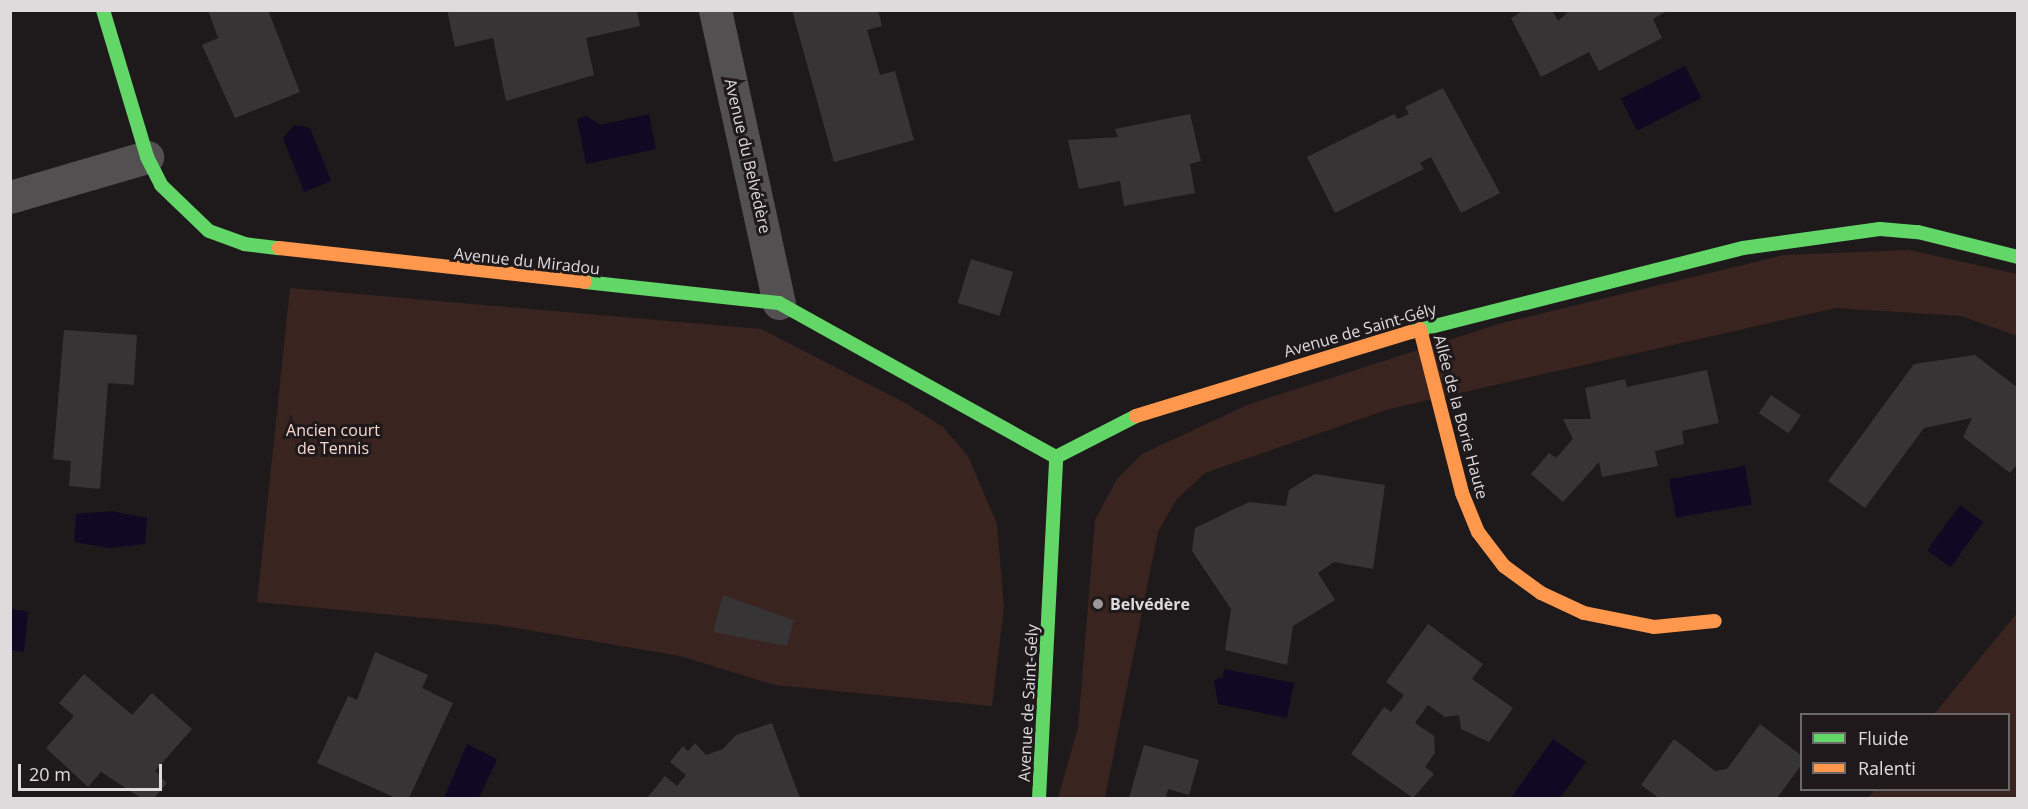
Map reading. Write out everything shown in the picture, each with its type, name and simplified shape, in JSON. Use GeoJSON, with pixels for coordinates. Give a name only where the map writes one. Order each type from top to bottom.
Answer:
{"type":"FeatureCollection","features":[{"type":"Feature","properties":{"kind":"street","name":"Avenue du Miradou"},"geometry":{"type":"LineString","coordinates":[[103,10],[147,157],[161,185],[209,231],[244,244],[779,303],[1056,457]]}},
{"type":"Feature","properties":{"kind":"street","name":"Avenue du Belvédère"},"geometry":{"type":"LineString","coordinates":[[715,10],[779,303]]}},
{"type":"Feature","properties":{"kind":"street"},"geometry":{"type":"LineString","coordinates":[[10,197],[147,157]]}},
{"type":"Feature","properties":{"kind":"street","name":"Avenue de Saint-Gély"},"geometry":{"type":"LineString","coordinates":[[1039,798],[1056,457],[1146,411],[1420,329],[1743,248],[1880,229],[1918,232],[2018,257]]}},
{"type":"Feature","properties":{"kind":"street","name":"Allée de la Borie Haute"},"geometry":{"type":"LineString","coordinates":[[1420,329],[1462,493],[1478,532],[1504,566],[1541,593],[1584,613],[1654,627],[1714,621]]}},
{"type":"Feature","properties":{"kind":"green space"},"geometry":{"type":"Polygon","coordinates":[[[1909,250],[2017,274],[2017,336],[1961,316],[1836,308],[1389,409],[1205,473],[1176,500],[1158,532],[1105,798],[1058,798],[1078,728],[1095,520],[1117,479],[1142,454],[1247,405],[1502,323],[1784,255],[1909,250]]]}},
{"type":"Feature","properties":{"kind":"green space","name":"Ancien court de Tennis"},"geometry":{"type":"Polygon","coordinates":[[[290,288],[761,329],[907,404],[943,427],[968,456],[997,524],[1004,607],[992,706],[775,685],[680,656],[499,625],[257,602],[290,288]]]}},
{"type":"Feature","properties":{"kind":"green space"},"geometry":{"type":"Polygon","coordinates":[[[2017,613],[2017,798],[1868,798],[1874,791],[2010,791],[2010,713],[1935,713],[2017,613]]]}},
{"type":"Feature","properties":{"kind":"shaded area"},"geometry":{"type":"Polygon","coordinates":[[[1685,66],[1701,98],[1637,131],[1621,99],[1685,66]]]}},
{"type":"Feature","properties":{"kind":"shaded area"},"geometry":{"type":"Polygon","coordinates":[[[649,114],[656,149],[586,164],[577,119],[587,116],[600,125],[649,114]]]}},
{"type":"Feature","properties":{"kind":"shaded area"},"geometry":{"type":"Polygon","coordinates":[[[294,125],[310,128],[331,181],[304,192],[283,138],[294,125]]]}},
{"type":"Feature","properties":{"kind":"shaded area"},"geometry":{"type":"Polygon","coordinates":[[[1745,466],[1752,504],[1676,518],[1669,479],[1745,466]]]}},
{"type":"Feature","properties":{"kind":"shaded area"},"geometry":{"type":"Polygon","coordinates":[[[1960,505],[1983,522],[1951,567],[1927,550],[1960,505]]]}},
{"type":"Feature","properties":{"kind":"shaded area"},"geometry":{"type":"Polygon","coordinates":[[[112,511],[147,518],[145,544],[109,548],[74,542],[76,514],[112,511]]]}},
{"type":"Feature","properties":{"kind":"shaded area"},"geometry":{"type":"Polygon","coordinates":[[[11,609],[28,612],[24,652],[11,650],[11,609]]]}},
{"type":"Feature","properties":{"kind":"shaded area"},"geometry":{"type":"Polygon","coordinates":[[[1224,669],[1294,683],[1287,718],[1218,704],[1214,680],[1223,677],[1224,669]]]}},
{"type":"Feature","properties":{"kind":"shaded area"},"geometry":{"type":"Polygon","coordinates":[[[1553,739],[1586,762],[1560,798],[1511,798],[1553,739]]]}},
{"type":"Feature","properties":{"kind":"shaded area"},"geometry":{"type":"Polygon","coordinates":[[[467,744],[497,759],[479,798],[444,798],[467,744]]]}},
{"type":"Feature","properties":{"kind":"building"},"geometry":{"type":"Polygon","coordinates":[[[208,10],[268,10],[300,92],[235,118],[202,45],[218,38],[208,10]]]}},
{"type":"Feature","properties":{"kind":"building"},"geometry":{"type":"Polygon","coordinates":[[[447,10],[637,10],[640,26],[586,38],[594,75],[506,101],[493,38],[455,47],[447,10]]]}},
{"type":"Feature","properties":{"kind":"building"},"geometry":{"type":"Polygon","coordinates":[[[792,10],[878,10],[882,26],[867,30],[880,75],[895,71],[914,140],[834,162],[792,10]]]}},
{"type":"Feature","properties":{"kind":"building"},"geometry":{"type":"Polygon","coordinates":[[[1524,10],[1552,10],[1558,21],[1570,10],[1669,10],[1653,19],[1662,38],[1599,71],[1589,52],[1541,77],[1511,18],[1524,10]]]}},
{"type":"Feature","properties":{"kind":"building"},"geometry":{"type":"Polygon","coordinates":[[[1443,88],[1500,193],[1461,213],[1431,157],[1420,163],[1424,169],[1335,213],[1307,157],[1394,114],[1398,119],[1409,114],[1405,107],[1443,88]]]}},
{"type":"Feature","properties":{"kind":"building"},"geometry":{"type":"Polygon","coordinates":[[[1190,114],[1201,161],[1190,164],[1195,193],[1124,206],[1120,181],[1079,189],[1068,140],[1118,137],[1115,129],[1190,114]]]}},
{"type":"Feature","properties":{"kind":"building"},"geometry":{"type":"Polygon","coordinates":[[[971,259],[1013,272],[1000,316],[958,303],[971,259]]]}},
{"type":"Feature","properties":{"kind":"building"},"geometry":{"type":"Polygon","coordinates":[[[64,330],[137,335],[134,385],[108,383],[100,489],[69,486],[71,461],[53,459],[64,330]]]}},
{"type":"Feature","properties":{"kind":"building"},"geometry":{"type":"Polygon","coordinates":[[[1975,355],[2018,388],[2018,463],[2010,473],[1963,437],[1972,418],[1924,428],[1865,508],[1828,481],[1914,364],[1975,355]]]}},
{"type":"Feature","properties":{"kind":"building"},"geometry":{"type":"Polygon","coordinates":[[[1707,370],[1719,423],[1682,431],[1684,444],[1655,451],[1658,466],[1602,477],[1599,462],[1563,502],[1531,474],[1549,453],[1556,458],[1573,439],[1563,419],[1591,419],[1585,388],[1625,379],[1627,387],[1707,370]]]}},
{"type":"Feature","properties":{"kind":"building"},"geometry":{"type":"Polygon","coordinates":[[[1771,395],[1801,415],[1789,433],[1759,413],[1771,395]]]}},
{"type":"Feature","properties":{"kind":"building"},"geometry":{"type":"Polygon","coordinates":[[[1315,474],[1385,485],[1373,569],[1334,562],[1318,573],[1335,600],[1293,626],[1287,665],[1225,650],[1231,609],[1192,551],[1195,528],[1249,502],[1286,506],[1289,490],[1315,474]]]}},
{"type":"Feature","properties":{"kind":"building"},"geometry":{"type":"Polygon","coordinates":[[[723,595],[794,620],[787,646],[713,632],[723,595]]]}},
{"type":"Feature","properties":{"kind":"building"},"geometry":{"type":"Polygon","coordinates":[[[1428,624],[1483,664],[1472,679],[1513,708],[1489,742],[1461,729],[1459,715],[1445,717],[1428,705],[1415,723],[1434,736],[1435,753],[1425,767],[1434,774],[1413,798],[1351,754],[1384,707],[1391,712],[1404,695],[1386,682],[1428,624]]]}},
{"type":"Feature","properties":{"kind":"building"},"geometry":{"type":"Polygon","coordinates":[[[375,652],[428,675],[422,688],[453,703],[409,798],[396,798],[317,763],[348,696],[357,700],[375,652]]]}},
{"type":"Feature","properties":{"kind":"building"},"geometry":{"type":"Polygon","coordinates":[[[84,674],[132,715],[152,693],[192,729],[155,771],[167,783],[154,798],[141,798],[101,772],[88,787],[46,748],[74,716],[59,703],[84,674]]]}},
{"type":"Feature","properties":{"kind":"building"},"geometry":{"type":"Polygon","coordinates":[[[772,723],[800,798],[647,798],[665,776],[677,786],[686,775],[670,762],[683,746],[688,751],[695,743],[706,755],[723,749],[736,735],[772,723]]]}},
{"type":"Feature","properties":{"kind":"building"},"geometry":{"type":"Polygon","coordinates":[[[1760,724],[1800,754],[1800,767],[1777,798],[1659,798],[1641,785],[1674,739],[1715,771],[1727,769],[1760,724]]]}},
{"type":"Feature","properties":{"kind":"building"},"geometry":{"type":"Polygon","coordinates":[[[1144,745],[1199,760],[1189,795],[1168,789],[1166,798],[1129,798],[1144,745]]]}},
{"type":"Feature","properties":{"kind":"traffic: fast"},"geometry":{"type":"LineString","coordinates":[[103,10],[147,157],[161,185],[209,231],[244,244],[279,248]]}},
{"type":"Feature","properties":{"kind":"traffic: fast"},"geometry":{"type":"LineString","coordinates":[[1411,332],[1743,248],[1880,229],[1918,232],[2018,257]]}},
{"type":"Feature","properties":{"kind":"traffic: fast"},"geometry":{"type":"LineString","coordinates":[[585,282],[779,303],[1056,457]]}},
{"type":"Feature","properties":{"kind":"traffic: fast"},"geometry":{"type":"LineString","coordinates":[[1039,798],[1056,457],[1136,416]]}},
{"type":"Feature","properties":{"kind":"traffic: slow"},"geometry":{"type":"LineString","coordinates":[[279,248],[585,282]]}},
{"type":"Feature","properties":{"kind":"traffic: slow"},"geometry":{"type":"LineString","coordinates":[[1420,329],[1462,493],[1478,532],[1504,566],[1541,593],[1584,613],[1654,627],[1715,621]]}},
{"type":"Feature","properties":{"kind":"traffic: slow"},"geometry":{"type":"LineString","coordinates":[[1136,416],[1411,332]]}},
{"type":"Feature","properties":{"kind":"place","name":"Belvédère"},"geometry":{"type":"Point","coordinates":[1098,604]}}]}
